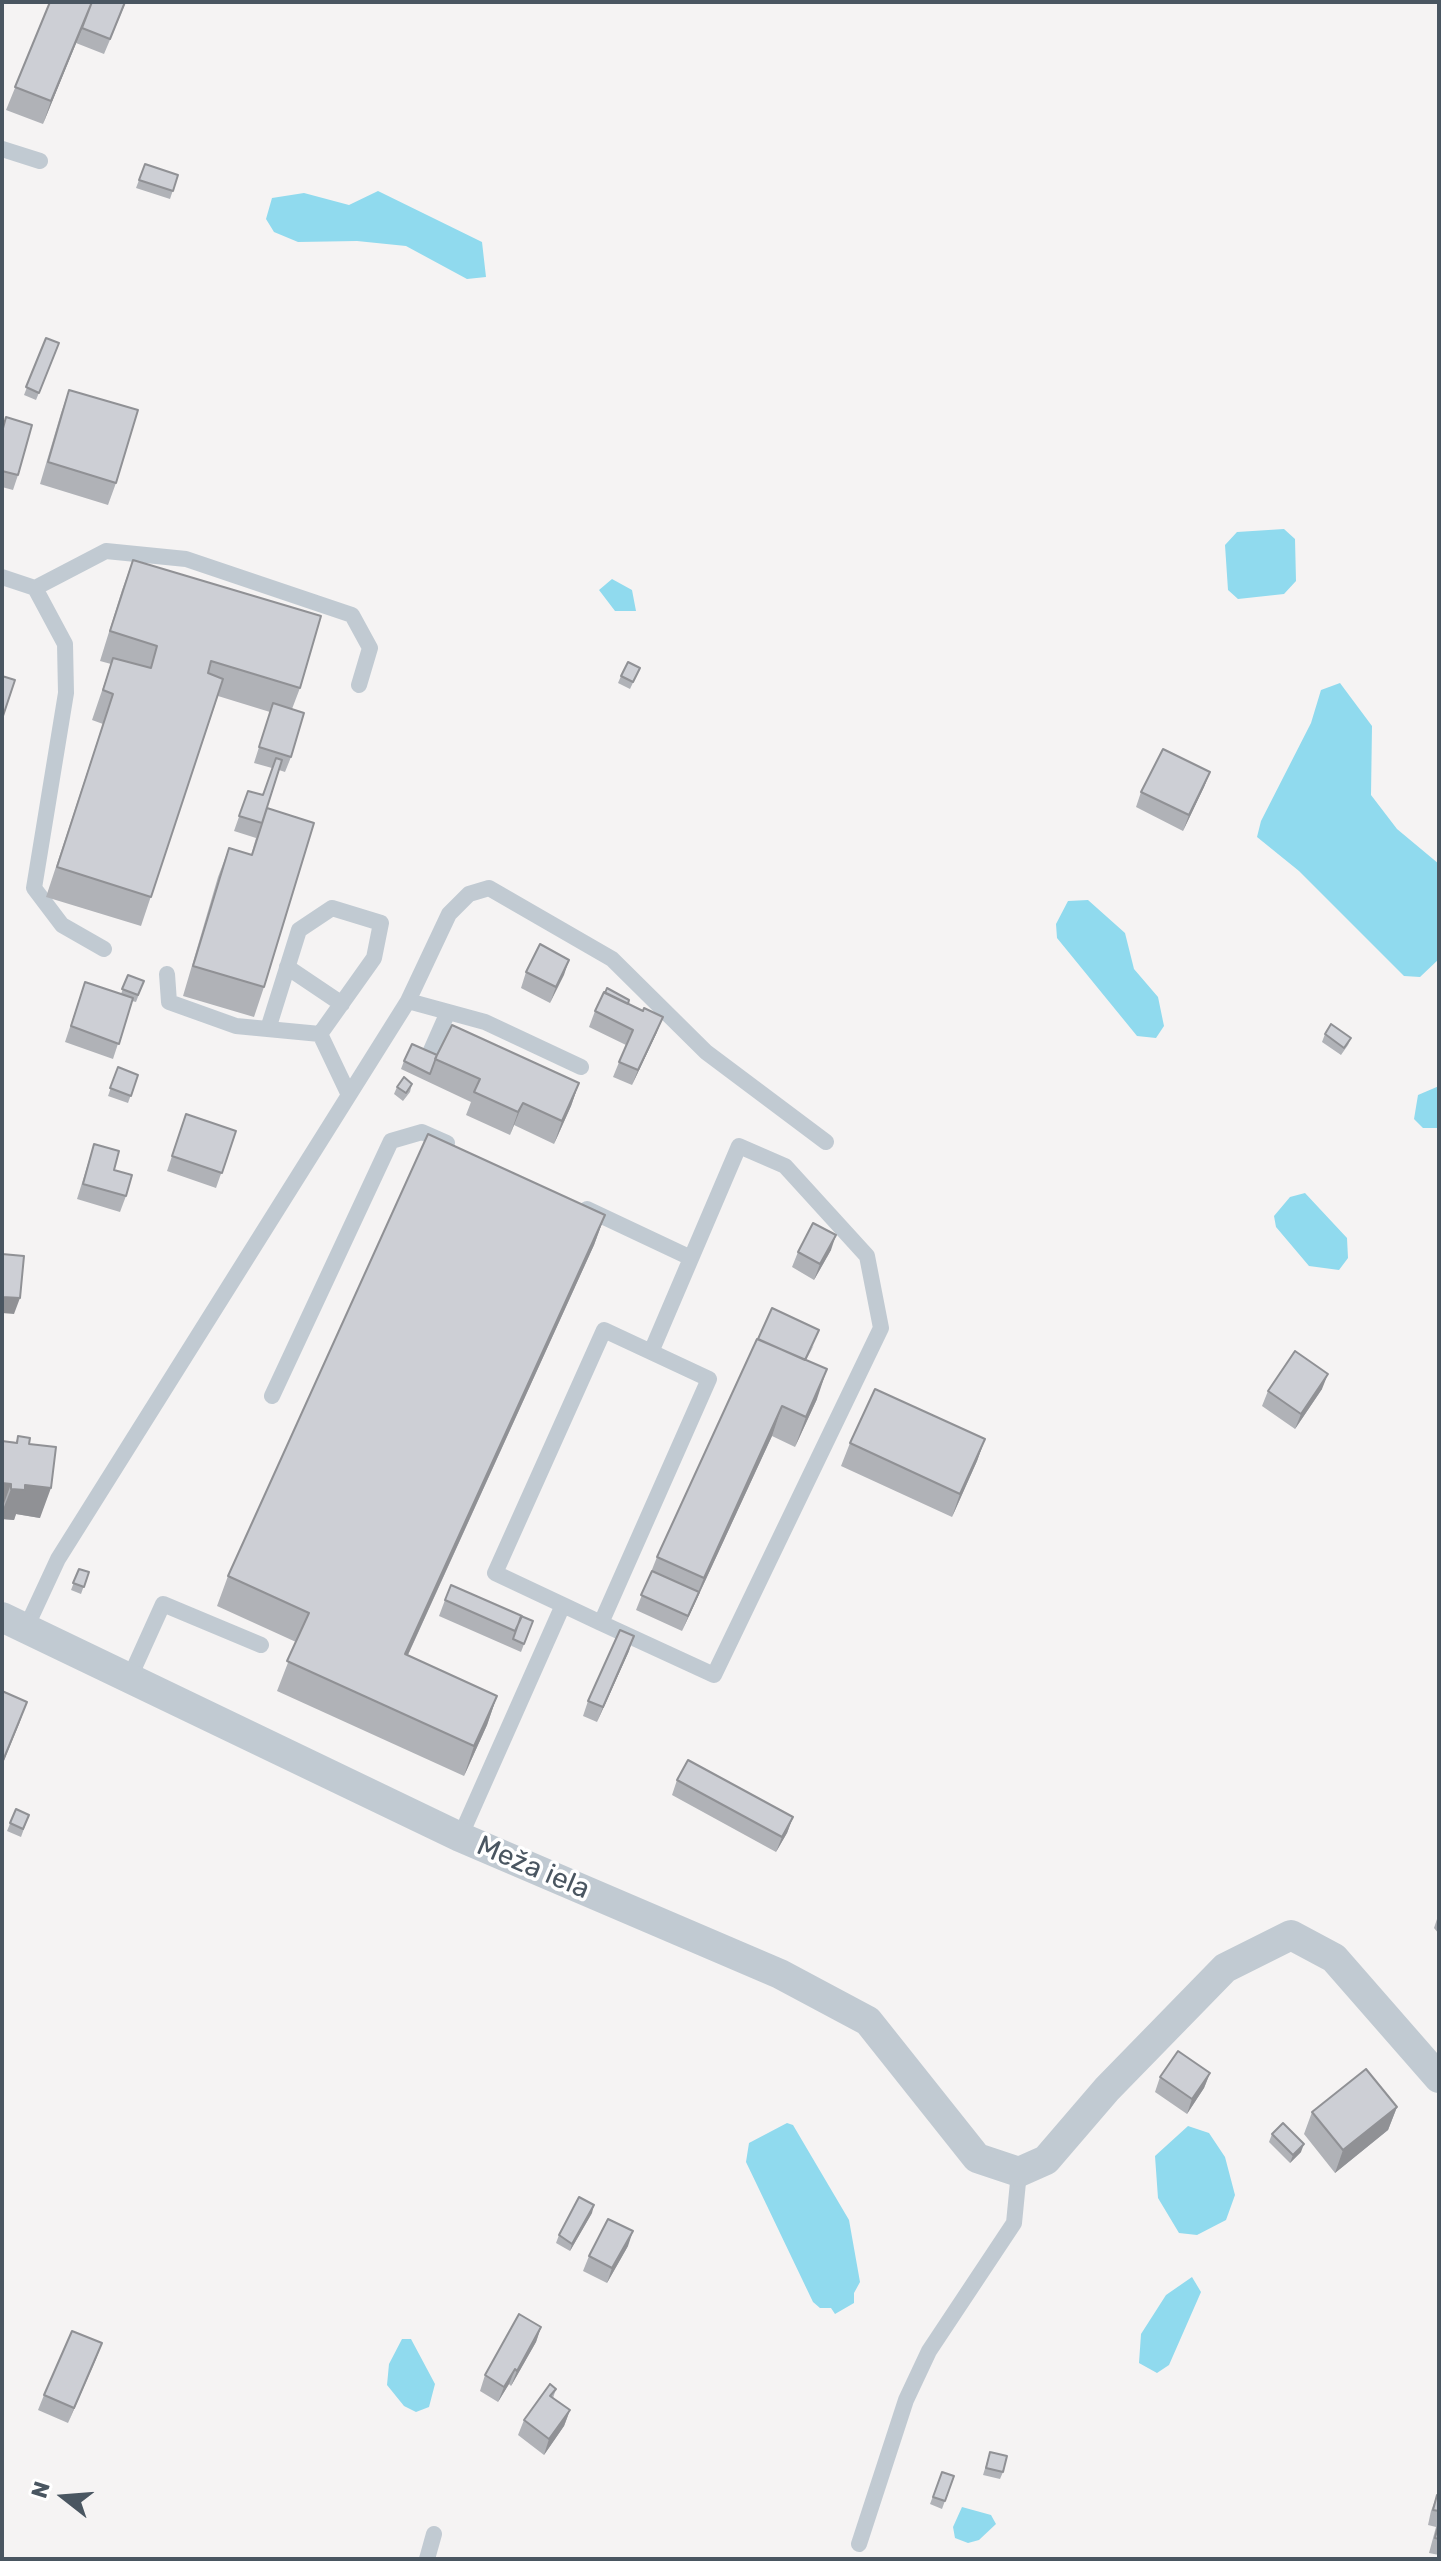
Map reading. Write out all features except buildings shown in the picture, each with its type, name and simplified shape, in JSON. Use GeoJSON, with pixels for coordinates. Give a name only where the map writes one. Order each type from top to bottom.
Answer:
{"type":"FeatureCollection","features":[{"type":"Feature","properties":{"kind":"street","name":"Meža iela"},"geometry":{"type":"LineString","coordinates":[[14,1622],[460,1837],[780,1974],[868,2021],[977,2158],[1019,2172]]}},
{"type":"Feature","properties":{"kind":"street"},"geometry":{"type":"LineString","coordinates":[[1019,2172],[1046,2160],[1107,2089],[1225,1968],[1291,1935],[1334,1958],[1439,2078]]}},
{"type":"Feature","properties":{"kind":"lane"},"geometry":{"type":"LineString","coordinates":[[2,149],[40,161]]}},
{"type":"Feature","properties":{"kind":"lane"},"geometry":{"type":"LineString","coordinates":[[35,588],[106,551],[186,559],[352,615],[370,648],[359,685]]}},
{"type":"Feature","properties":{"kind":"lane"},"geometry":{"type":"LineString","coordinates":[[2,577],[35,588],[65,644],[66,693],[34,888],[62,925],[104,949]]}},
{"type":"Feature","properties":{"kind":"lane"},"geometry":{"type":"LineString","coordinates":[[14,1622],[58,1559],[408,1001],[449,914],[469,894],[489,888],[612,959],[706,1052],[826,1142]]}},
{"type":"Feature","properties":{"kind":"lane"},"geometry":{"type":"LineString","coordinates":[[268,1029],[299,930],[332,908],[381,923],[374,958],[320,1034]]}},
{"type":"Feature","properties":{"kind":"lane"},"geometry":{"type":"LineString","coordinates":[[287,967],[342,1004]]}},
{"type":"Feature","properties":{"kind":"lane"},"geometry":{"type":"LineString","coordinates":[[167,974],[169,1002],[236,1026],[320,1034]]}},
{"type":"Feature","properties":{"kind":"lane"},"geometry":{"type":"LineString","coordinates":[[408,1001],[485,1022],[581,1067]]}},
{"type":"Feature","properties":{"kind":"lane"},"geometry":{"type":"LineString","coordinates":[[429,1055],[448,1012]]}},
{"type":"Feature","properties":{"kind":"lane"},"geometry":{"type":"LineString","coordinates":[[320,1034],[349,1095]]}},
{"type":"Feature","properties":{"kind":"lane"},"geometry":{"type":"LineString","coordinates":[[272,1396],[391,1141],[422,1132],[465,1152]]}},
{"type":"Feature","properties":{"kind":"lane"},"geometry":{"type":"LineString","coordinates":[[601,1623],[709,1379],[651,1352],[604,1330],[495,1573],[601,1623],[714,1675],[881,1328],[867,1256],[785,1166],[739,1146],[651,1352]]}},
{"type":"Feature","properties":{"kind":"lane"},"geometry":{"type":"LineString","coordinates":[[578,1205],[691,1258]]}},
{"type":"Feature","properties":{"kind":"lane"},"geometry":{"type":"LineString","coordinates":[[130,1677],[163,1604],[261,1645]]}},
{"type":"Feature","properties":{"kind":"lane"},"geometry":{"type":"LineString","coordinates":[[460,1837],[563,1605]]}},
{"type":"Feature","properties":{"kind":"lane"},"geometry":{"type":"LineString","coordinates":[[859,2544],[906,2400],[929,2351],[1014,2223],[1019,2172]]}},
{"type":"Feature","properties":{"kind":"lane"},"geometry":{"type":"LineString","coordinates":[[427,2559],[434,2534]]}},
{"type":"Feature","properties":{"kind":"water"},"geometry":{"type":"Polygon","coordinates":[[[378,191],[482,242],[486,277],[467,279],[406,246],[357,241],[298,242],[274,232],[266,219],[272,198],[304,193],[349,205],[378,191]]]}},
{"type":"Feature","properties":{"kind":"water"},"geometry":{"type":"Polygon","coordinates":[[[1284,529],[1295,539],[1296,581],[1284,594],[1238,599],[1228,590],[1225,545],[1237,532],[1284,529]]]}},
{"type":"Feature","properties":{"kind":"water"},"geometry":{"type":"Polygon","coordinates":[[[612,579],[632,590],[636,611],[615,611],[599,590],[612,579]]]}},
{"type":"Feature","properties":{"kind":"water"},"geometry":{"type":"Polygon","coordinates":[[[1340,683],[1372,726],[1371,795],[1397,829],[1439,864],[1439,959],[1420,977],[1404,976],[1299,871],[1257,837],[1261,821],[1311,723],[1321,690],[1340,683]]]}},
{"type":"Feature","properties":{"kind":"water"},"geometry":{"type":"Polygon","coordinates":[[[1088,900],[1125,933],[1134,969],[1158,997],[1164,1026],[1156,1038],[1137,1036],[1057,938],[1056,924],[1068,901],[1088,900]]]}},
{"type":"Feature","properties":{"kind":"water"},"geometry":{"type":"Polygon","coordinates":[[[1439,1086],[1439,1128],[1423,1128],[1414,1119],[1418,1095],[1439,1086]]]}},
{"type":"Feature","properties":{"kind":"water"},"geometry":{"type":"Polygon","coordinates":[[[1305,1193],[1347,1238],[1348,1258],[1339,1270],[1309,1266],[1276,1227],[1274,1216],[1290,1197],[1305,1193]]]}},
{"type":"Feature","properties":{"kind":"water"},"geometry":{"type":"Polygon","coordinates":[[[787,2123],[793,2125],[849,2220],[860,2282],[854,2293],[854,2303],[835,2314],[831,2308],[820,2308],[813,2302],[746,2162],[749,2143],[787,2123]]]}},
{"type":"Feature","properties":{"kind":"water"},"geometry":{"type":"Polygon","coordinates":[[[1188,2126],[1209,2133],[1225,2157],[1235,2195],[1226,2220],[1197,2235],[1179,2233],[1158,2198],[1155,2156],[1188,2126]]]}},
{"type":"Feature","properties":{"kind":"water"},"geometry":{"type":"Polygon","coordinates":[[[1192,2277],[1201,2292],[1169,2365],[1157,2373],[1139,2363],[1141,2334],[1166,2295],[1192,2277]]]}},
{"type":"Feature","properties":{"kind":"water"},"geometry":{"type":"Polygon","coordinates":[[[402,2339],[411,2339],[435,2384],[429,2407],[416,2412],[404,2406],[387,2385],[389,2364],[402,2339]]]}},
{"type":"Feature","properties":{"kind":"water"},"geometry":{"type":"Polygon","coordinates":[[[962,2507],[991,2515],[996,2524],[979,2540],[968,2543],[955,2538],[953,2527],[962,2507]]]}}]}
